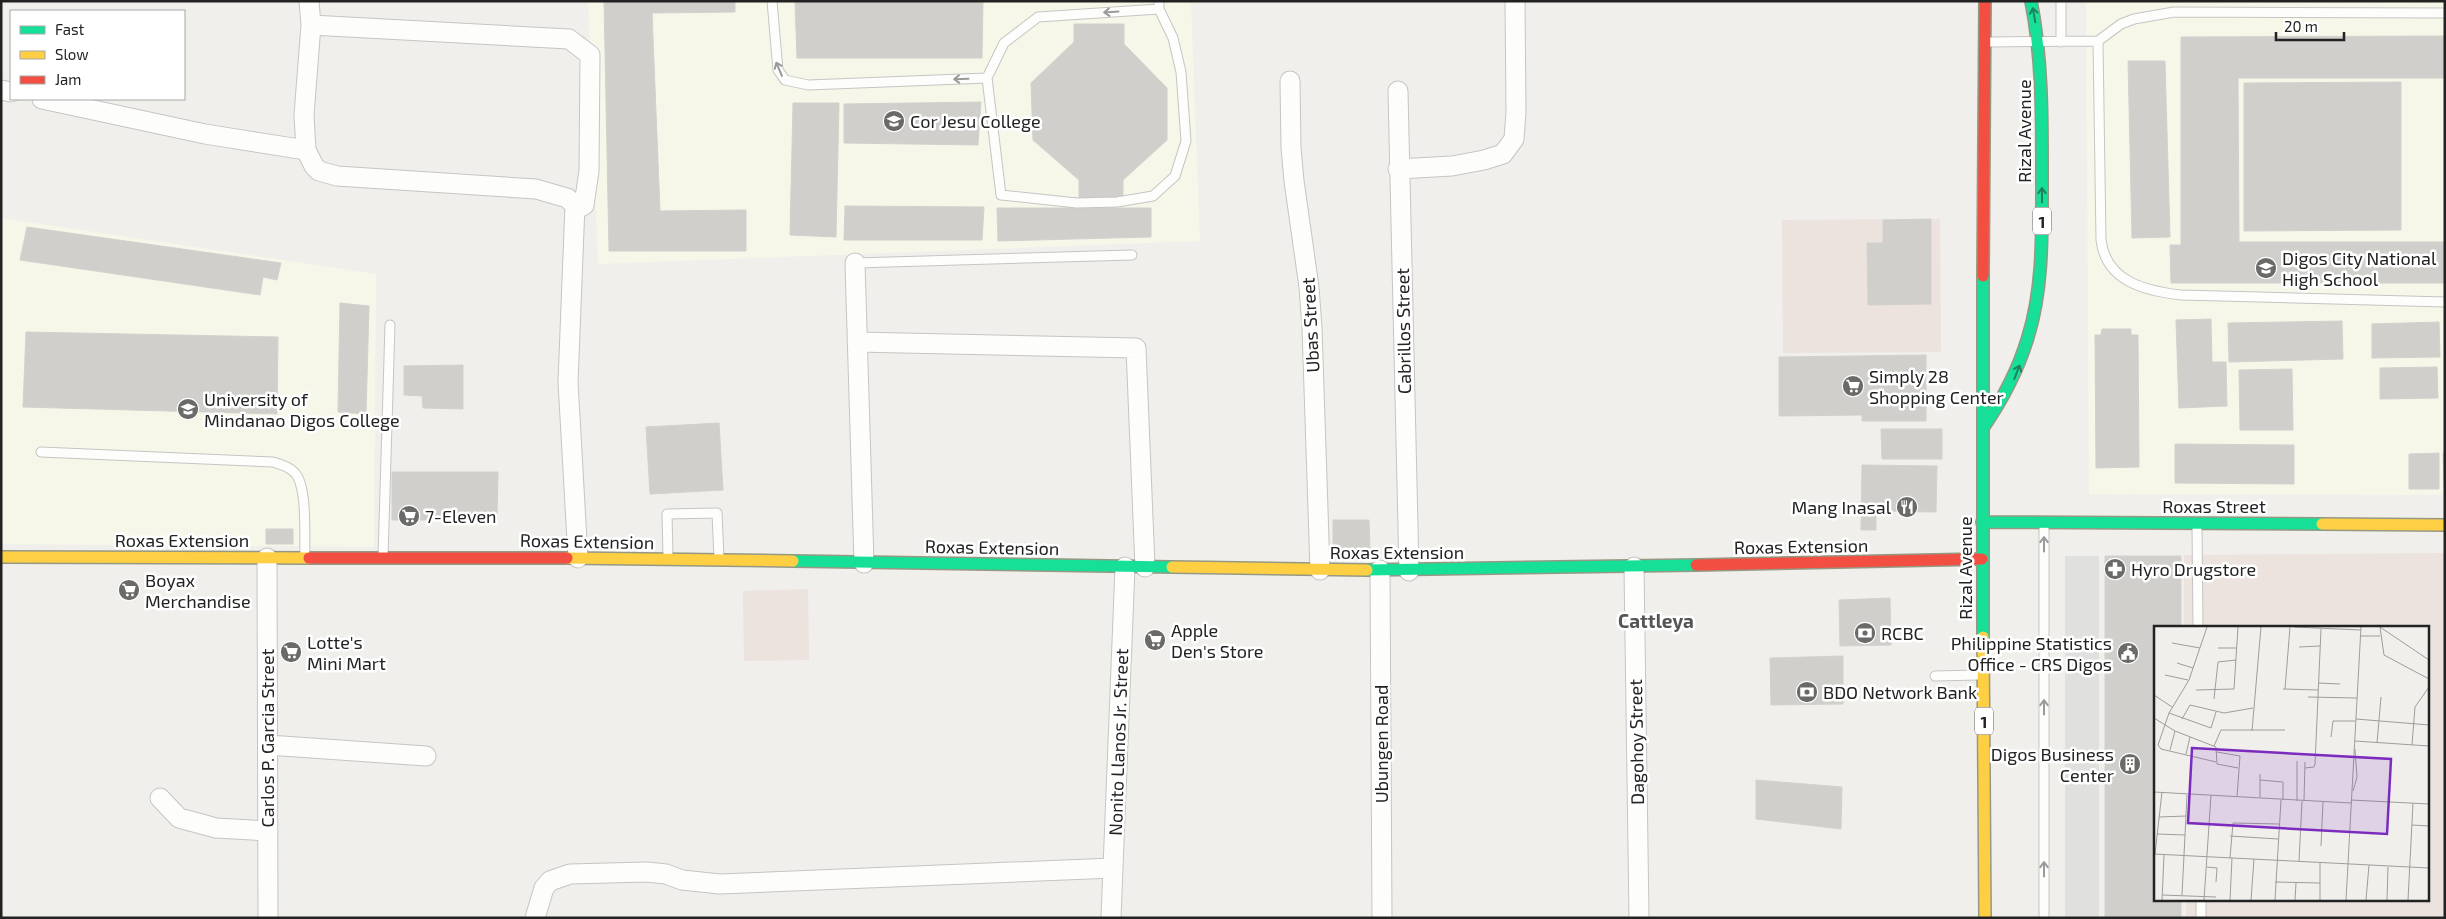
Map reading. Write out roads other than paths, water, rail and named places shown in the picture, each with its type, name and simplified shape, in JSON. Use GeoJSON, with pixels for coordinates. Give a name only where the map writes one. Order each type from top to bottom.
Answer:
{"type":"FeatureCollection","features":[{"type":"Feature","properties":{"kind":"main road","name":"Rizal Avenue"},"geometry":{"type":"LineString","coordinates":[[1984,1],[1982,559],[1985,918]]}},
{"type":"Feature","properties":{"kind":"main road","name":"Rizal Avenue"},"geometry":{"type":"LineString","coordinates":[[1983,428],[2000,406],[2016,376],[2036,309],[2042,227],[2042,92],[2032,1]]}},
{"type":"Feature","properties":{"kind":"main road","name":"Roxas Street"},"geometry":{"type":"LineString","coordinates":[[1982,522],[2445,524]]}},
{"type":"Feature","properties":{"kind":"main road","name":"Roxas Extension"},"geometry":{"type":"LineString","coordinates":[[1,557],[578,558],[1409,571],[1982,559]]}},
{"type":"Feature","properties":{"kind":"street"},"geometry":{"type":"LineString","coordinates":[[309,1],[311,25],[304,115],[306,150],[314,166],[324,174],[536,189],[567,198],[576,209],[570,306],[568,382],[578,558]]}},
{"type":"Feature","properties":{"kind":"street"},"geometry":{"type":"LineString","coordinates":[[1398,169],[1452,166],[1484,160],[1503,154],[1514,139],[1516,112],[1515,1]]}},
{"type":"Feature","properties":{"kind":"street"},"geometry":{"type":"LineString","coordinates":[[311,25],[569,39],[590,55],[589,171],[584,205],[576,209]]}},
{"type":"Feature","properties":{"kind":"street","name":"Ubas Street"},"geometry":{"type":"LineString","coordinates":[[1290,81],[1292,164],[1309,287],[1312,328],[1320,570]]}},
{"type":"Feature","properties":{"kind":"street","name":"Cabrillos Street"},"geometry":{"type":"LineString","coordinates":[[1398,91],[1398,169],[1409,571]]}},
{"type":"Feature","properties":{"kind":"street"},"geometry":{"type":"LineString","coordinates":[[47,100],[204,134],[306,150]]}},
{"type":"Feature","properties":{"kind":"street"},"geometry":{"type":"LineString","coordinates":[[855,263],[864,563]]}},
{"type":"Feature","properties":{"kind":"street"},"geometry":{"type":"LineString","coordinates":[[856,342],[1136,348],[1145,568]]}},
{"type":"Feature","properties":{"kind":"street","name":"Carlos P. Garcia Street"},"geometry":{"type":"LineString","coordinates":[[267,558],[268,918]]}},
{"type":"Feature","properties":{"kind":"street","name":"Nonito Llanos Jr. Street"},"geometry":{"type":"LineString","coordinates":[[1111,918],[1125,567]]}},
{"type":"Feature","properties":{"kind":"street","name":"Dagohoy Street"},"geometry":{"type":"LineString","coordinates":[[1634,567],[1639,918]]}},
{"type":"Feature","properties":{"kind":"street","name":"Ubungen Road"},"geometry":{"type":"LineString","coordinates":[[1380,570],[1382,918]]}},
{"type":"Feature","properties":{"kind":"street"},"geometry":{"type":"LineString","coordinates":[[268,745],[426,756]]}},
{"type":"Feature","properties":{"kind":"street"},"geometry":{"type":"LineString","coordinates":[[160,798],[178,818],[216,828],[268,831]]}},
{"type":"Feature","properties":{"kind":"street"},"geometry":{"type":"LineString","coordinates":[[535,918],[544,888],[550,881],[570,874],[647,872],[700,883],[720,884],[1113,868]]}},
{"type":"Feature","properties":{"kind":"lane"},"geometry":{"type":"LineString","coordinates":[[772,1],[778,70],[785,80],[808,85],[987,78]]}},
{"type":"Feature","properties":{"kind":"lane"},"geometry":{"type":"LineString","coordinates":[[2060,1],[2061,42]]}},
{"type":"Feature","properties":{"kind":"lane"},"geometry":{"type":"LineString","coordinates":[[1159,5],[1172,38],[1181,72],[1186,140],[1175,176],[1153,196],[1117,202],[1077,203],[1001,195],[987,78],[1004,43],[1038,17],[1159,5]]}},
{"type":"Feature","properties":{"kind":"lane"},"geometry":{"type":"LineString","coordinates":[[1984,42],[2098,41],[2120,24],[2134,18],[2174,12],[2445,13]]}},
{"type":"Feature","properties":{"kind":"lane"},"geometry":{"type":"LineString","coordinates":[[2098,41],[2101,240],[2105,258],[2112,269],[2123,279],[2140,288],[2181,295],[2445,302]]}},
{"type":"Feature","properties":{"kind":"lane"},"geometry":{"type":"LineString","coordinates":[[855,263],[1132,255]]}},
{"type":"Feature","properties":{"kind":"lane"},"geometry":{"type":"LineString","coordinates":[[383,557],[390,325]]}},
{"type":"Feature","properties":{"kind":"lane"},"geometry":{"type":"LineString","coordinates":[[40,452],[273,462],[286,466],[295,472],[303,491],[305,558]]}},
{"type":"Feature","properties":{"kind":"lane"},"geometry":{"type":"LineString","coordinates":[[668,560],[667,514],[717,513],[719,560]]}},
{"type":"Feature","properties":{"kind":"lane"},"geometry":{"type":"LineString","coordinates":[[2044,522],[2044,918]]}},
{"type":"Feature","properties":{"kind":"lane"},"geometry":{"type":"LineString","coordinates":[[2197,523],[2198,626]]}},
{"type":"Feature","properties":{"kind":"lane"},"geometry":{"type":"LineString","coordinates":[[1934,676],[1983,674]]}},
{"type":"Feature","properties":{"kind":"lane"},"geometry":{"type":"LineString","coordinates":[[2201,902],[2201,918]]}},
{"type":"Feature","properties":{"kind":"place","name":"Cor Jesu College"},"geometry":{"type":"Point","coordinates":[894,121]}},
{"type":"Feature","properties":{"kind":"place","name":"Digos City National High School"},"geometry":{"type":"Point","coordinates":[2266,268]}},
{"type":"Feature","properties":{"kind":"place","name":"Simply 28 Shopping Center"},"geometry":{"type":"Point","coordinates":[1853,386]}},
{"type":"Feature","properties":{"kind":"place","name":"University of Mindanao Digos College"},"geometry":{"type":"Point","coordinates":[188,409]}},
{"type":"Feature","properties":{"kind":"place","name":"Mang Inasal"},"geometry":{"type":"Point","coordinates":[1907,507]}},
{"type":"Feature","properties":{"kind":"place","name":"7-Eleven"},"geometry":{"type":"Point","coordinates":[409,516]}},
{"type":"Feature","properties":{"kind":"place","name":"Hyro Drugstore"},"geometry":{"type":"Point","coordinates":[2115,569]}},
{"type":"Feature","properties":{"kind":"place","name":"Boyax Merchandise"},"geometry":{"type":"Point","coordinates":[129,590]}},
{"type":"Feature","properties":{"kind":"place","name":"RCBC"},"geometry":{"type":"Point","coordinates":[1865,633]}},
{"type":"Feature","properties":{"kind":"place","name":"Apple Den's Store"},"geometry":{"type":"Point","coordinates":[1155,640]}},
{"type":"Feature","properties":{"kind":"place","name":"Lotte's Mini Mart"},"geometry":{"type":"Point","coordinates":[291,652]}},
{"type":"Feature","properties":{"kind":"place","name":"Philippine Statistics Office - CRS Digos"},"geometry":{"type":"Point","coordinates":[2128,653]}},
{"type":"Feature","properties":{"kind":"place","name":"BDO Network Bank"},"geometry":{"type":"Point","coordinates":[1807,692]}},
{"type":"Feature","properties":{"kind":"place","name":"Digos Business Center"},"geometry":{"type":"Point","coordinates":[2130,764]}},
{"type":"Feature","properties":{"kind":"district","name":"Cattleya"},"geometry":{"type":"Point","coordinates":[1656,620]}}]}
